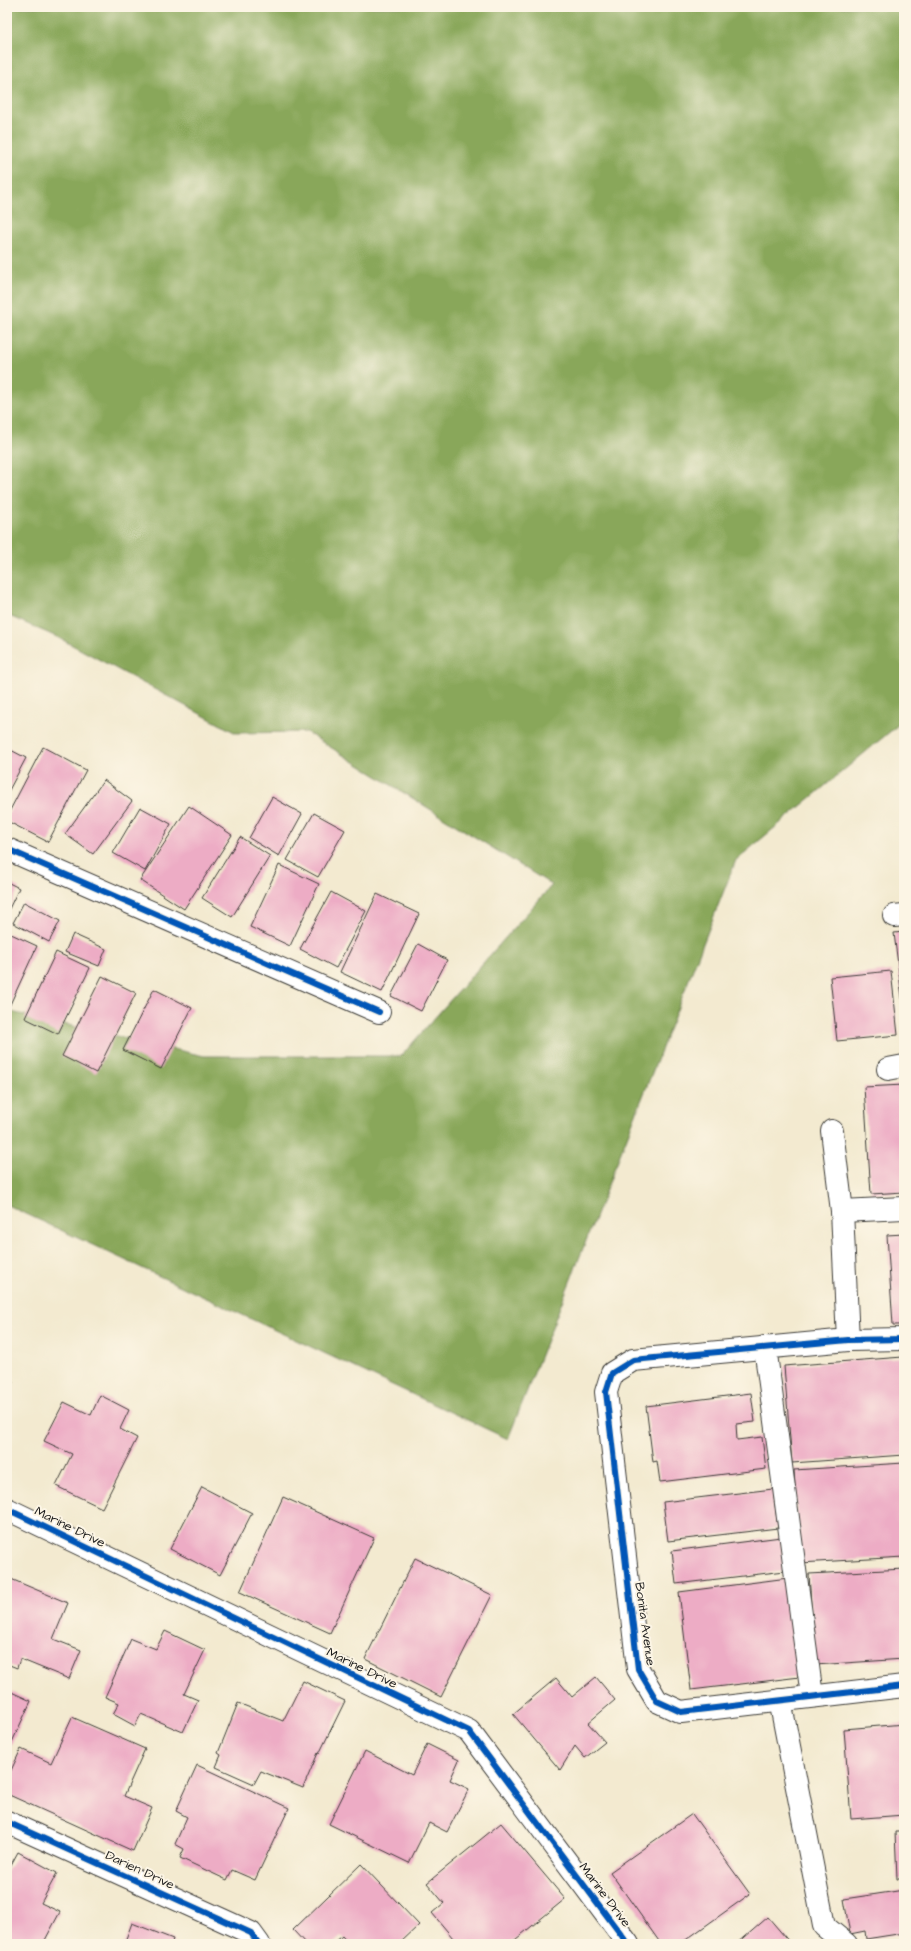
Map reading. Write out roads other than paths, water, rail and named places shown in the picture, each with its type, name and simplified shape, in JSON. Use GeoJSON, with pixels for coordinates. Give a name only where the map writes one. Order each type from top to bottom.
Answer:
{"type":"FeatureCollection","features":[{"type":"Feature","properties":{"kind":"street"},"geometry":{"type":"LineString","coordinates":[[7,849],[379,1012]]}},
{"type":"Feature","properties":{"kind":"street"},"geometry":{"type":"LineString","coordinates":[[832,1131],[842,1211],[848,1340]]}},
{"type":"Feature","properties":{"kind":"street"},"geometry":{"type":"LineString","coordinates":[[842,1211],[904,1208]]}},
{"type":"Feature","properties":{"kind":"street"},"geometry":{"type":"LineString","coordinates":[[812,1696],[765,1347],[848,1340],[904,1339]]}},
{"type":"Feature","properties":{"kind":"street","name":"Bonita Avenue"},"geometry":{"type":"LineString","coordinates":[[765,1347],[633,1360],[612,1373],[606,1392],[638,1669],[657,1702],[681,1712],[904,1686]]}},
{"type":"Feature","properties":{"kind":"street","name":"Marine Drive"},"geometry":{"type":"LineString","coordinates":[[7,1509],[469,1731],[628,1944]]}},
{"type":"Feature","properties":{"kind":"street"},"geometry":{"type":"LineString","coordinates":[[780,1700],[824,1926],[846,1944]]}},
{"type":"Feature","properties":{"kind":"street","name":"Darien Drive"},"geometry":{"type":"LineString","coordinates":[[7,1822],[250,1933],[259,1944]]}}]}
